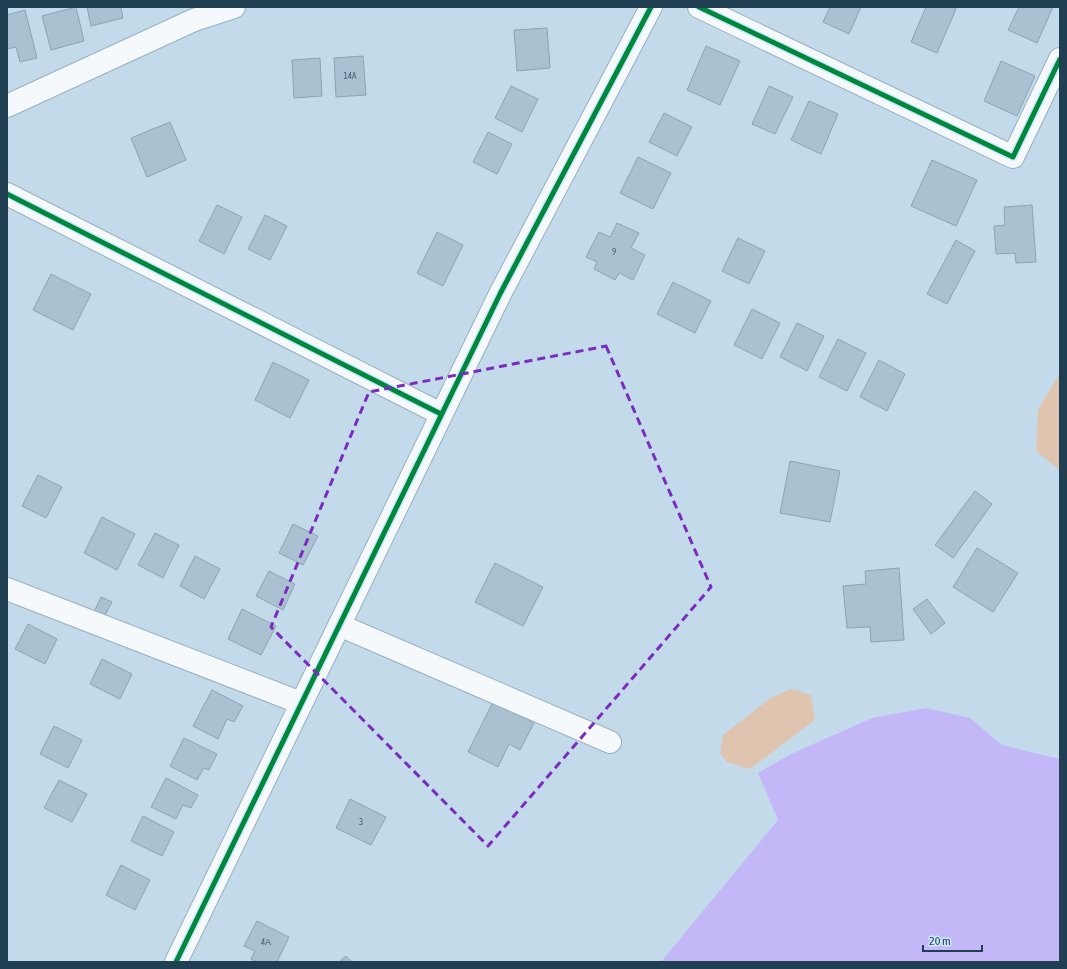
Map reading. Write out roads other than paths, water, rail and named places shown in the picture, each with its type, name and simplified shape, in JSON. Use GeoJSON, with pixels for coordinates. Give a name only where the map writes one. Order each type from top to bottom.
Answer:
{"type":"FeatureCollection","features":[{"type":"Feature","properties":{"kind":"street"},"geometry":{"type":"LineString","coordinates":[[7,106],[194,20],[234,7]]}},
{"type":"Feature","properties":{"kind":"street"},"geometry":{"type":"LineString","coordinates":[[176,962],[500,294],[651,7]]}},
{"type":"Feature","properties":{"kind":"street"},"geometry":{"type":"LineString","coordinates":[[699,7],[1013,157],[1060,59]]}},
{"type":"Feature","properties":{"kind":"street"},"geometry":{"type":"LineString","coordinates":[[7,194],[441,414]]}},
{"type":"Feature","properties":{"kind":"street"},"geometry":{"type":"LineString","coordinates":[[7,588],[301,704]]}},
{"type":"Feature","properties":{"kind":"street"},"geometry":{"type":"LineString","coordinates":[[339,625],[610,742]]}}]}
